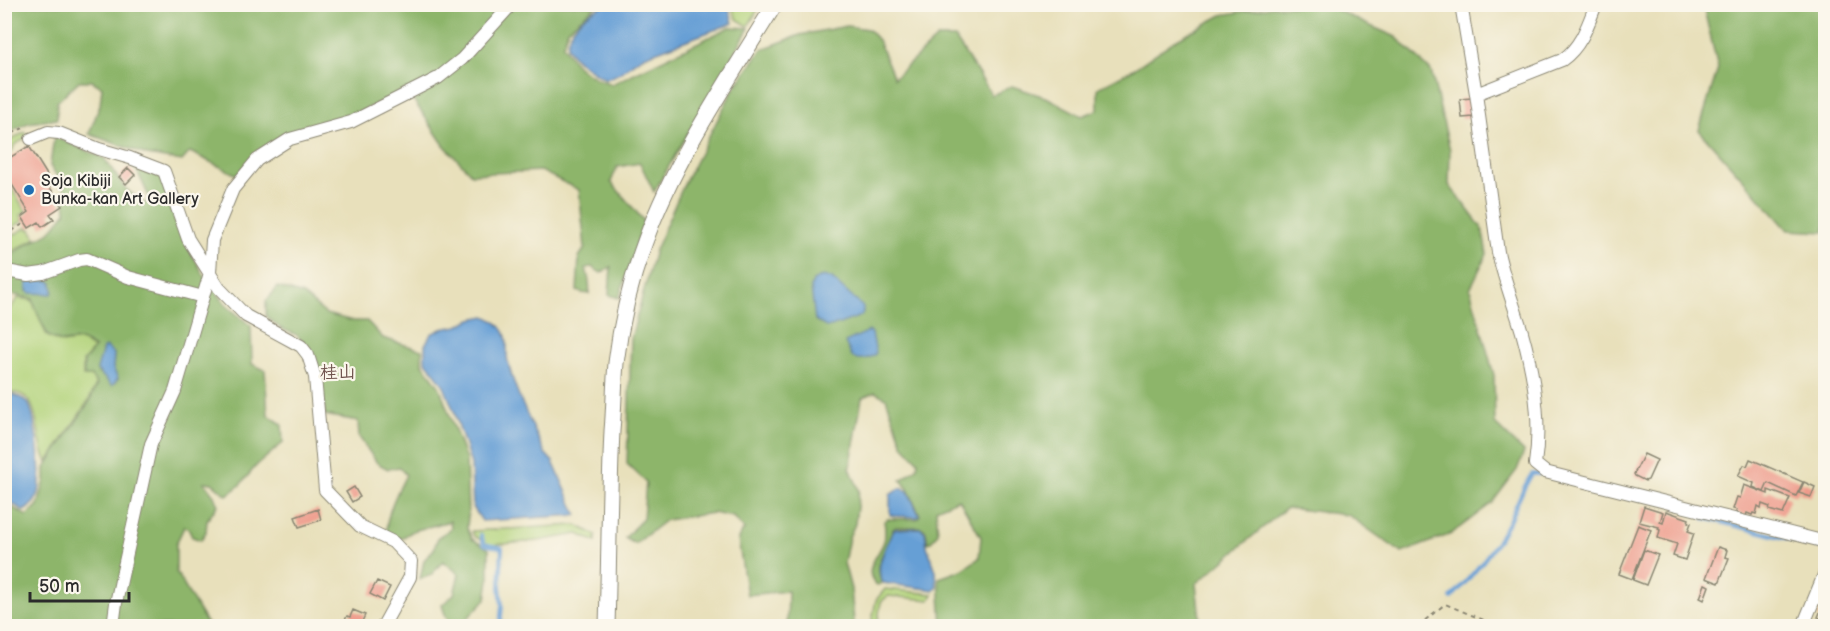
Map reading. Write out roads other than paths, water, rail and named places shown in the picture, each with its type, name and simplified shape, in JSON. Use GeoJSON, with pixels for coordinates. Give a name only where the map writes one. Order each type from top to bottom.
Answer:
{"type":"FeatureCollection","features":[{"type":"Feature","properties":{"kind":"street"},"geometry":{"type":"LineString","coordinates":[[113,627],[116,603],[151,444],[175,391],[210,273],[212,240],[232,189],[257,160],[290,139],[351,122],[438,78],[462,59],[512,4]]}},
{"type":"Feature","properties":{"kind":"street"},"geometry":{"type":"LineString","coordinates":[[607,627],[610,467],[616,364],[622,327],[636,270],[645,240],[685,153],[775,4]]}},
{"type":"Feature","properties":{"kind":"street"},"geometry":{"type":"LineString","coordinates":[[1461,4],[1502,273],[1522,332],[1533,377],[1538,417],[1538,448],[1535,464],[1545,472],[1826,542]]}},
{"type":"Feature","properties":{"kind":"street"},"geometry":{"type":"LineString","coordinates":[[1476,94],[1562,60],[1571,54],[1596,4]]}},
{"type":"Feature","properties":{"kind":"street"},"geometry":{"type":"LineString","coordinates":[[31,139],[48,132],[59,132],[99,149],[165,171],[188,239],[219,288],[246,316],[301,346],[308,355],[315,377],[325,490],[360,526],[393,542],[411,561],[410,576],[383,627]]}},
{"type":"Feature","properties":{"kind":"street"},"geometry":{"type":"LineString","coordinates":[[4,276],[12,272],[28,275],[43,273],[87,259],[128,277],[203,297]]}},
{"type":"Feature","properties":{"kind":"street"},"geometry":{"type":"LineString","coordinates":[[1803,627],[1826,570]]}},
{"type":"Feature","properties":{"kind":"water"},"geometry":{"type":"Polygon","coordinates":[[[605,4],[728,5],[733,23],[644,56],[616,75],[605,79],[579,61],[567,47],[571,33],[580,21],[605,4]]]}},
{"type":"Feature","properties":{"kind":"water"},"geometry":{"type":"Polygon","coordinates":[[[823,276],[832,279],[863,307],[861,316],[831,327],[826,327],[815,320],[811,287],[813,281],[823,276]]]}},
{"type":"Feature","properties":{"kind":"water"},"geometry":{"type":"Polygon","coordinates":[[[29,280],[49,280],[52,283],[52,294],[30,293],[27,291],[29,280]]]}},
{"type":"Feature","properties":{"kind":"water"},"geometry":{"type":"Polygon","coordinates":[[[485,316],[497,323],[505,334],[508,362],[519,397],[545,453],[553,462],[577,515],[482,521],[473,507],[471,464],[443,384],[425,360],[425,345],[431,334],[441,329],[458,326],[471,319],[485,316]]]}},
{"type":"Feature","properties":{"kind":"water"},"geometry":{"type":"Polygon","coordinates":[[[869,331],[872,333],[876,353],[864,359],[852,357],[845,342],[869,331]]]}},
{"type":"Feature","properties":{"kind":"water"},"geometry":{"type":"Polygon","coordinates":[[[106,347],[114,354],[113,368],[118,379],[112,386],[97,370],[103,348],[106,347]]]}},
{"type":"Feature","properties":{"kind":"water"},"geometry":{"type":"Polygon","coordinates":[[[11,394],[28,403],[34,420],[38,447],[39,492],[34,503],[24,511],[5,499],[5,396],[11,394]]]}},
{"type":"Feature","properties":{"kind":"water"},"geometry":{"type":"Polygon","coordinates":[[[900,488],[908,491],[919,515],[917,517],[890,515],[890,495],[900,488]]]}},
{"type":"Feature","properties":{"kind":"water"},"geometry":{"type":"Polygon","coordinates":[[[921,528],[925,532],[927,546],[936,571],[937,588],[934,590],[883,583],[880,576],[880,563],[894,530],[921,528]]]}},
{"type":"Feature","properties":{"kind":"waterway"},"geometry":{"type":"LineString","coordinates":[[1451,598],[1493,547],[1509,521],[1532,474],[1540,474]]}},
{"type":"Feature","properties":{"kind":"waterway"},"geometry":{"type":"LineString","coordinates":[[1704,518],[1826,548]]}},
{"type":"Feature","properties":{"kind":"waterway"},"geometry":{"type":"LineString","coordinates":[[481,535],[484,544],[502,548],[500,626]]}},
{"type":"Feature","properties":{"kind":"place","name":"Soja Kibiji Bunka-kan Art Gallery"},"geometry":{"type":"Point","coordinates":[29,190]}},
{"type":"Feature","properties":{"kind":"district","name":"桂山"},"geometry":{"type":"Point","coordinates":[338,372]}}]}
